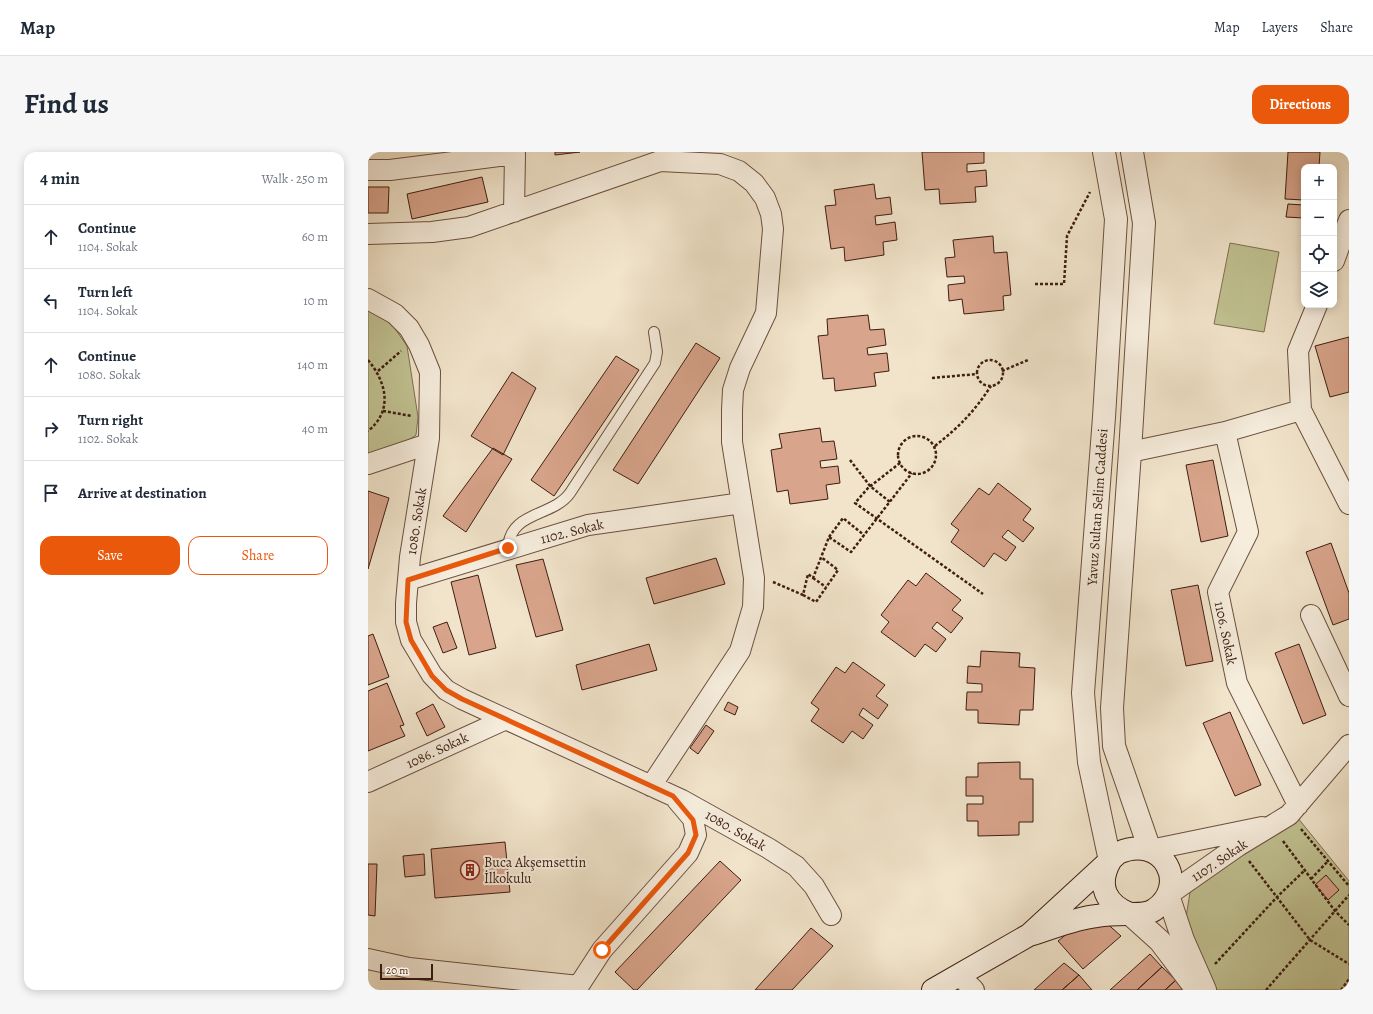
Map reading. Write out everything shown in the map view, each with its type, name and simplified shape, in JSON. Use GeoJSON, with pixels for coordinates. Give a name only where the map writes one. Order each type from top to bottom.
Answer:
{"type":"FeatureCollection","features":[{"type":"Feature","properties":{"kind":"street","name":"Yavuz Sultan Selim Caddesi"},"geometry":{"type":"LineString","coordinates":[[1104,152],[1116,219],[1104,417],[1083,693],[1090,762],[1110,861]]}},
{"type":"Feature","properties":{"kind":"street","name":"Yavuz Sultan Selim Caddesi"},"geometry":{"type":"LineString","coordinates":[[1132,152],[1144,223],[1112,708],[1114,746],[1150,850]]}},
{"type":"Feature","properties":{"kind":"street"},"geometry":{"type":"LineString","coordinates":[[368,170],[390,170],[515,153],[514,212]]}},
{"type":"Feature","properties":{"kind":"street"},"geometry":{"type":"LineString","coordinates":[[368,234],[391,235],[469,227],[660,161],[720,164],[739,171],[754,182],[765,198],[771,214],[773,229],[766,313],[740,368],[733,390],[732,410],[732,442],[754,578],[753,607],[740,651],[651,786]]}},
{"type":"Feature","properties":{"kind":"street"},"geometry":{"type":"LineString","coordinates":[[1337,253],[1349,220]]}},
{"type":"Feature","properties":{"kind":"street","name":"1080. Sokak"},"geometry":{"type":"LineString","coordinates":[[368,299],[395,314],[409,328],[416,339],[430,372],[430,419],[428,444],[408,580],[406,622],[411,640],[432,676],[446,690],[673,796],[718,819],[768,848],[796,866],[814,886],[831,915]]}},
{"type":"Feature","properties":{"kind":"street"},"geometry":{"type":"LineString","coordinates":[[1316,308],[1298,351],[1301,410],[1349,504]]}},
{"type":"Feature","properties":{"kind":"street"},"geometry":{"type":"LineString","coordinates":[[1130,452],[1225,432],[1301,410]]}},
{"type":"Feature","properties":{"kind":"street","name":"1106. Sokak"},"geometry":{"type":"LineString","coordinates":[[1225,432],[1248,532],[1218,592],[1237,683],[1294,810]]}},
{"type":"Feature","properties":{"kind":"street"},"geometry":{"type":"LineString","coordinates":[[368,464],[428,444]]}},
{"type":"Feature","properties":{"kind":"street","name":"1102. Sokak"},"geometry":{"type":"LineString","coordinates":[[408,580],[508,548],[588,525],[742,503]]}},
{"type":"Feature","properties":{"kind":"street"},"geometry":{"type":"LineString","coordinates":[[1311,615],[1349,696]]}},
{"type":"Feature","properties":{"kind":"street","name":"1086. Sokak"},"geometry":{"type":"LineString","coordinates":[[368,782],[506,719]]}},
{"type":"Feature","properties":{"kind":"street","name":"1107. Sokak"},"geometry":{"type":"LineString","coordinates":[[1168,895],[1238,846],[1272,826],[1294,810],[1349,745]]}},
{"type":"Feature","properties":{"kind":"street"},"geometry":{"type":"LineString","coordinates":[[368,959],[409,968],[578,988],[602,950],[688,853],[696,835],[693,820],[673,796]]}},
{"type":"Feature","properties":{"kind":"street","name":"1107. Sokak"},"geometry":{"type":"LineString","coordinates":[[1150,850],[1272,826]]}},
{"type":"Feature","properties":{"kind":"street"},"geometry":{"type":"LineString","coordinates":[[933,990],[967,983],[1029,935],[1118,853],[1129,848],[1140,847],[1150,850],[1160,856],[1166,864],[1170,874],[1171,884],[1168,895],[1161,904],[1152,911],[1142,914],[1096,916],[1029,935]]}},
{"type":"Feature","properties":{"kind":"street"},"geometry":{"type":"LineString","coordinates":[[1110,861],[1105,871],[1103,882],[1106,893],[1111,902],[1120,910],[1130,914],[1160,941],[1201,986]]}},
{"type":"Feature","properties":{"kind":"street"},"geometry":{"type":"LineString","coordinates":[[1168,895],[1183,940],[1201,986]]}},
{"type":"Feature","properties":{"kind":"lane"},"geometry":{"type":"LineString","coordinates":[[508,548],[513,532],[522,521],[536,513],[554,507],[563,502],[570,493],[655,363],[657,352],[654,332]]}},
{"type":"Feature","properties":{"kind":"path"},"geometry":{"type":"LineString","coordinates":[[1035,284],[1064,284],[1067,236],[1091,190]]}},
{"type":"Feature","properties":{"kind":"path"},"geometry":{"type":"LineString","coordinates":[[378,372],[416,339]]}},
{"type":"Feature","properties":{"kind":"path"},"geometry":{"type":"LineString","coordinates":[[368,360],[378,372],[384,391],[384,407],[378,424],[368,431]]}},
{"type":"Feature","properties":{"kind":"path"},"geometry":{"type":"LineString","coordinates":[[935,446],[961,425],[974,411],[991,386],[1001,379],[1002,371],[998,364],[990,360],[979,366],[977,374],[980,382],[987,386],[991,386]]}},
{"type":"Feature","properties":{"kind":"path"},"geometry":{"type":"LineString","coordinates":[[1002,371],[1028,360]]}},
{"type":"Feature","properties":{"kind":"path"},"geometry":{"type":"LineString","coordinates":[[932,378],[977,374]]}},
{"type":"Feature","properties":{"kind":"path"},"geometry":{"type":"LineString","coordinates":[[383,411],[430,419]]}},
{"type":"Feature","properties":{"kind":"path"},"geometry":{"type":"LineString","coordinates":[[921,436],[927,438],[935,446],[937,455],[932,467],[921,474],[912,473],[904,468],[900,463],[898,452],[904,441],[909,437],[921,436]]}},
{"type":"Feature","properties":{"kind":"path"},"geometry":{"type":"LineString","coordinates":[[850,460],[870,486],[890,502]]}},
{"type":"Feature","properties":{"kind":"path"},"geometry":{"type":"LineString","coordinates":[[900,463],[870,486],[855,503],[983,594]]}},
{"type":"Feature","properties":{"kind":"path"},"geometry":{"type":"LineString","coordinates":[[829,537],[851,552],[912,473]]}},
{"type":"Feature","properties":{"kind":"path"},"geometry":{"type":"LineString","coordinates":[[813,578],[829,537],[843,518],[864,535]]}},
{"type":"Feature","properties":{"kind":"path"},"geometry":{"type":"LineString","coordinates":[[770,581],[816,602],[838,570],[821,557]]}},
{"type":"Feature","properties":{"kind":"path"},"geometry":{"type":"LineString","coordinates":[[803,595],[808,574],[826,587]]}},
{"type":"Feature","properties":{"kind":"path"},"geometry":{"type":"LineString","coordinates":[[1294,810],[1328,861],[1349,886]]}},
{"type":"Feature","properties":{"kind":"path"},"geometry":{"type":"LineString","coordinates":[[1272,826],[1335,911],[1349,925]]}},
{"type":"Feature","properties":{"kind":"path"},"geometry":{"type":"LineString","coordinates":[[1238,846],[1310,940],[1349,964]]}},
{"type":"Feature","properties":{"kind":"path"},"geometry":{"type":"LineString","coordinates":[[1312,879],[1328,861]]}},
{"type":"Feature","properties":{"kind":"path"},"geometry":{"type":"LineString","coordinates":[[1201,986],[1277,897],[1305,870]]}},
{"type":"Feature","properties":{"kind":"path"},"geometry":{"type":"LineString","coordinates":[[1266,990],[1349,896]]}},
{"type":"Feature","properties":{"kind":"path"},"geometry":{"type":"LineString","coordinates":[[1341,990],[1349,979]]}},
{"type":"Feature","properties":{"kind":"green space"},"geometry":{"type":"Polygon","coordinates":[[[1230,243],[1279,252],[1264,332],[1214,324],[1230,243]]]}},
{"type":"Feature","properties":{"kind":"green space"},"geometry":{"type":"Polygon","coordinates":[[[368,309],[389,320],[407,346],[418,417],[416,435],[406,442],[368,456],[368,309]]]}},
{"type":"Feature","properties":{"kind":"green space"},"geometry":{"type":"Polygon","coordinates":[[[1297,817],[1349,881],[1349,990],[1211,990],[1184,930],[1191,886],[1297,817]]]}},
{"type":"Feature","properties":{"kind":"building"},"geometry":{"type":"Polygon","coordinates":[[[555,152],[580,152],[555,155],[555,152]]]}},
{"type":"Feature","properties":{"kind":"building"},"geometry":{"type":"Polygon","coordinates":[[[922,152],[984,152],[984,163],[967,164],[967,172],[986,170],[987,186],[975,187],[976,202],[940,204],[939,189],[925,190],[922,152]]]}},
{"type":"Feature","properties":{"kind":"building"},"geometry":{"type":"Polygon","coordinates":[[[1288,152],[1320,152],[1319,164],[1301,164],[1301,200],[1285,199],[1288,152]]]}},
{"type":"Feature","properties":{"kind":"building"},"geometry":{"type":"Polygon","coordinates":[[[482,177],[488,202],[412,219],[407,194],[482,177]]]}},
{"type":"Feature","properties":{"kind":"building"},"geometry":{"type":"Polygon","coordinates":[[[874,184],[876,199],[890,197],[892,214],[875,216],[876,225],[895,222],[897,240],[883,242],[884,255],[845,261],[844,247],[831,249],[825,206],[836,205],[834,190],[874,184]]]}},
{"type":"Feature","properties":{"kind":"building"},"geometry":{"type":"Polygon","coordinates":[[[368,187],[389,187],[388,213],[368,213],[368,187]]]}},
{"type":"Feature","properties":{"kind":"building"},"geometry":{"type":"Polygon","coordinates":[[[1288,204],[1301,205],[1301,218],[1286,217],[1288,204]]]}},
{"type":"Feature","properties":{"kind":"building"},"geometry":{"type":"Polygon","coordinates":[[[993,236],[994,253],[1007,252],[1011,295],[1003,296],[1004,310],[964,314],[962,299],[949,301],[948,285],[965,283],[964,276],[947,277],[945,258],[955,257],[953,240],[993,236]]]}},
{"type":"Feature","properties":{"kind":"building"},"geometry":{"type":"Polygon","coordinates":[[[868,315],[870,330],[884,329],[886,345],[867,348],[868,355],[887,353],[889,371],[874,373],[876,386],[835,391],[834,378],[823,379],[818,336],[828,335],[827,319],[868,315]]]}},
{"type":"Feature","properties":{"kind":"building"},"geometry":{"type":"Polygon","coordinates":[[[1349,337],[1349,392],[1330,397],[1315,346],[1349,337]]]}},
{"type":"Feature","properties":{"kind":"building"},"geometry":{"type":"Polygon","coordinates":[[[696,343],[720,358],[638,484],[613,470],[696,343]]]}},
{"type":"Feature","properties":{"kind":"building"},"geometry":{"type":"Polygon","coordinates":[[[616,356],[639,370],[554,496],[531,480],[616,356]]]}},
{"type":"Feature","properties":{"kind":"building"},"geometry":{"type":"Polygon","coordinates":[[[512,372],[536,388],[503,455],[471,436],[512,372]]]}},
{"type":"Feature","properties":{"kind":"building"},"geometry":{"type":"Polygon","coordinates":[[[820,428],[822,442],[834,441],[837,459],[820,461],[821,468],[838,466],[840,483],[826,485],[828,499],[790,504],[788,490],[777,492],[771,450],[782,448],[779,434],[820,428]]]}},
{"type":"Feature","properties":{"kind":"building"},"geometry":{"type":"Polygon","coordinates":[[[493,448],[512,459],[466,532],[443,516],[493,448]]]}},
{"type":"Feature","properties":{"kind":"building"},"geometry":{"type":"Polygon","coordinates":[[[1213,460],[1228,536],[1201,542],[1186,465],[1213,460]]]}},
{"type":"Feature","properties":{"kind":"building"},"geometry":{"type":"Polygon","coordinates":[[[998,483],[1031,509],[1023,520],[1034,528],[1023,542],[1008,530],[1002,537],[1016,547],[1006,561],[994,553],[984,567],[951,542],[959,530],[951,524],[979,488],[989,495],[998,483]]]}},
{"type":"Feature","properties":{"kind":"building"},"geometry":{"type":"Polygon","coordinates":[[[368,491],[389,498],[368,569],[368,491]]]}},
{"type":"Feature","properties":{"kind":"building"},"geometry":{"type":"Polygon","coordinates":[[[1331,543],[1349,593],[1349,619],[1333,625],[1306,552],[1331,543]]]}},
{"type":"Feature","properties":{"kind":"building"},"geometry":{"type":"Polygon","coordinates":[[[716,558],[725,584],[654,604],[646,578],[716,558]]]}},
{"type":"Feature","properties":{"kind":"building"},"geometry":{"type":"Polygon","coordinates":[[[543,559],[563,630],[536,637],[516,565],[543,559]]]}},
{"type":"Feature","properties":{"kind":"building"},"geometry":{"type":"Polygon","coordinates":[[[926,573],[961,600],[952,610],[963,618],[951,633],[937,622],[932,628],[946,639],[936,652],[925,644],[915,657],[881,632],[889,622],[881,615],[908,580],[916,586],[926,573]]]}},
{"type":"Feature","properties":{"kind":"building"},"geometry":{"type":"Polygon","coordinates":[[[478,575],[496,648],[469,655],[451,582],[478,575]]]}},
{"type":"Feature","properties":{"kind":"building"},"geometry":{"type":"Polygon","coordinates":[[[1198,585],[1213,661],[1186,666],[1171,590],[1198,585]]]}},
{"type":"Feature","properties":{"kind":"building"},"geometry":{"type":"Polygon","coordinates":[[[447,622],[457,648],[443,653],[433,627],[447,622]]]}},
{"type":"Feature","properties":{"kind":"building"},"geometry":{"type":"Polygon","coordinates":[[[373,634],[389,677],[368,685],[368,636],[373,634]]]}},
{"type":"Feature","properties":{"kind":"building"},"geometry":{"type":"Polygon","coordinates":[[[649,644],[657,670],[582,690],[576,665],[649,644]]]}},
{"type":"Feature","properties":{"kind":"building"},"geometry":{"type":"Polygon","coordinates":[[[1299,644],[1326,715],[1303,724],[1275,653],[1299,644]]]}},
{"type":"Feature","properties":{"kind":"building"},"geometry":{"type":"Polygon","coordinates":[[[981,651],[1020,653],[1019,667],[1035,668],[1033,710],[1020,710],[1019,725],[978,723],[978,710],[966,710],[967,692],[982,692],[982,684],[967,683],[968,666],[980,667],[981,651]]]}},
{"type":"Feature","properties":{"kind":"building"},"geometry":{"type":"Polygon","coordinates":[[[853,662],[885,685],[876,696],[888,705],[878,719],[863,708],[859,715],[873,725],[863,739],[852,731],[843,743],[811,721],[819,709],[811,703],[836,667],[845,673],[853,662]]]}},
{"type":"Feature","properties":{"kind":"building"},"geometry":{"type":"Polygon","coordinates":[[[387,683],[404,725],[400,726],[405,736],[368,751],[368,691],[387,683]]]}},
{"type":"Feature","properties":{"kind":"building"},"geometry":{"type":"Polygon","coordinates":[[[728,702],[738,707],[735,715],[724,710],[728,702]]]}},
{"type":"Feature","properties":{"kind":"building"},"geometry":{"type":"Polygon","coordinates":[[[433,704],[445,727],[427,736],[416,713],[433,704]]]}},
{"type":"Feature","properties":{"kind":"building"},"geometry":{"type":"Polygon","coordinates":[[[1230,712],[1261,785],[1235,796],[1203,723],[1230,712]]]}},
{"type":"Feature","properties":{"kind":"building"},"geometry":{"type":"Polygon","coordinates":[[[706,725],[714,731],[698,754],[690,748],[706,725]]]}},
{"type":"Feature","properties":{"kind":"building"},"geometry":{"type":"Polygon","coordinates":[[[1020,762],[1020,779],[1033,779],[1033,822],[1019,822],[1019,835],[978,836],[978,821],[967,821],[967,804],[983,804],[983,796],[966,796],[966,777],[978,777],[978,763],[1020,762]]]}},
{"type":"Feature","properties":{"kind":"building","name":"Buca Akşemsettin İlkokulu"},"geometry":{"type":"Polygon","coordinates":[[[505,842],[510,892],[435,898],[431,849],[505,842]]]}},
{"type":"Feature","properties":{"kind":"building"},"geometry":{"type":"Polygon","coordinates":[[[424,854],[425,875],[405,877],[403,856],[424,854]]]}},
{"type":"Feature","properties":{"kind":"building"},"geometry":{"type":"Polygon","coordinates":[[[720,861],[741,880],[637,990],[634,990],[615,972],[720,861]]]}},
{"type":"Feature","properties":{"kind":"building"},"geometry":{"type":"Polygon","coordinates":[[[368,864],[377,864],[375,916],[368,915],[368,864]]]}},
{"type":"Feature","properties":{"kind":"building"},"geometry":{"type":"Polygon","coordinates":[[[1326,875],[1339,890],[1328,900],[1315,885],[1326,875]]]}},
{"type":"Feature","properties":{"kind":"building"},"geometry":{"type":"Polygon","coordinates":[[[1102,919],[1121,936],[1083,969],[1058,941],[1079,924],[1102,919]]]}},
{"type":"Feature","properties":{"kind":"building"},"geometry":{"type":"Polygon","coordinates":[[[811,928],[833,946],[792,990],[755,990],[811,928]]]}},
{"type":"Feature","properties":{"kind":"building"},"geometry":{"type":"Polygon","coordinates":[[[1150,954],[1162,967],[1137,990],[1110,990],[1150,954]]]}},
{"type":"Feature","properties":{"kind":"building"},"geometry":{"type":"Polygon","coordinates":[[[1064,963],[1079,975],[1062,990],[1034,990],[1064,963]]]}},
{"type":"Feature","properties":{"kind":"building"},"geometry":{"type":"Polygon","coordinates":[[[1162,967],[1176,980],[1165,990],[1137,990],[1162,967]]]}},
{"type":"Feature","properties":{"kind":"building"},"geometry":{"type":"Polygon","coordinates":[[[1079,975],[1092,990],[1062,990],[1079,975]]]}},
{"type":"Feature","properties":{"kind":"building"},"geometry":{"type":"Polygon","coordinates":[[[1176,980],[1185,990],[1165,990],[1176,980]]]}},
{"type":"Feature","properties":{"kind":"place","name":"Buca Akşemsettin İlkokulu"},"geometry":{"type":"Point","coordinates":[470,870]}},
{"type":"Feature","properties":{"kind":"route"},"geometry":{"type":"LineString","coordinates":[[508,548],[408,580],[406,622],[411,640],[432,676],[446,690],[462,699],[673,796],[693,820],[696,835],[688,853],[602,950]]}}]}
